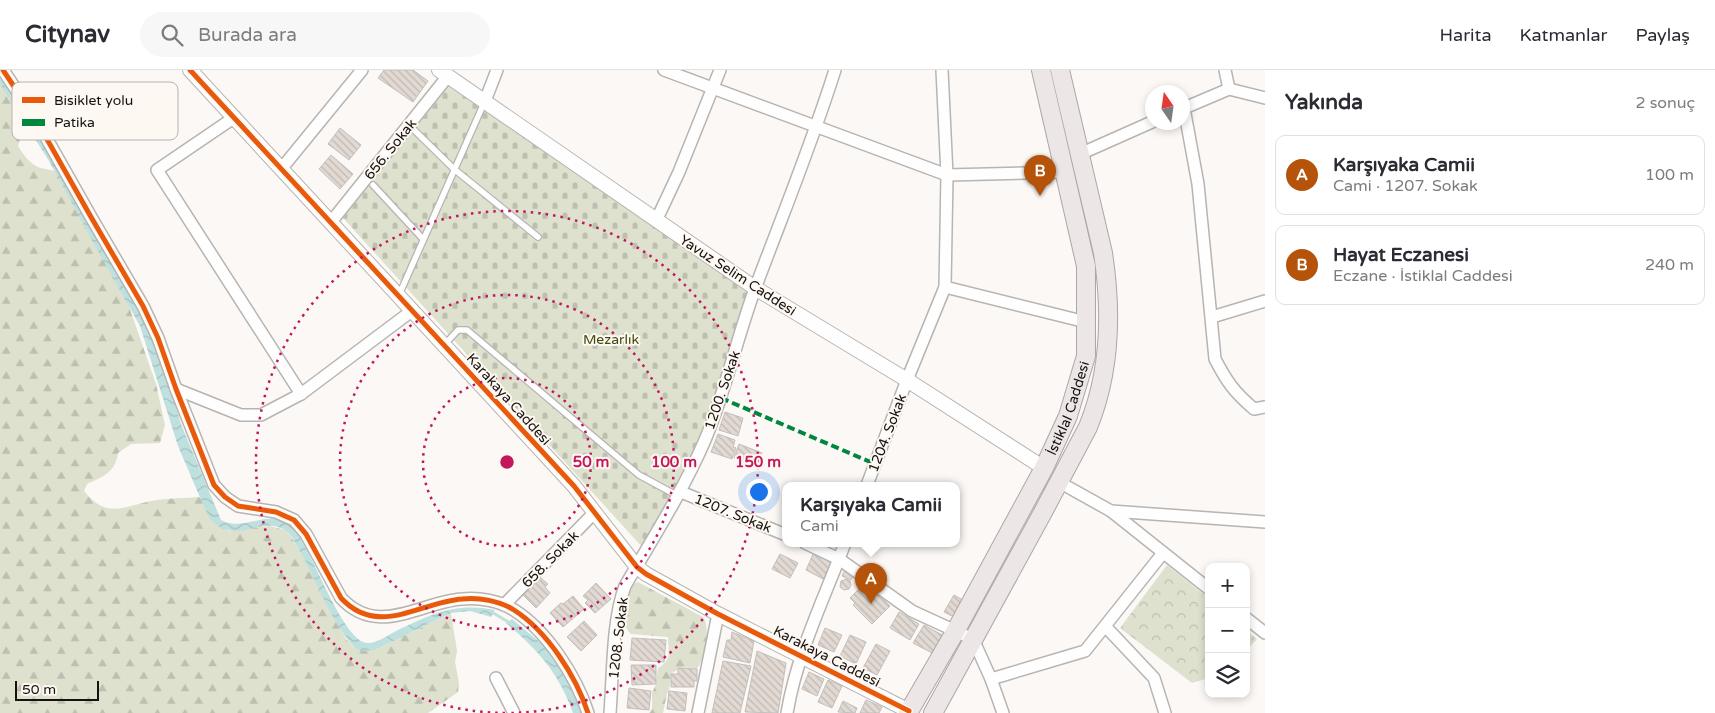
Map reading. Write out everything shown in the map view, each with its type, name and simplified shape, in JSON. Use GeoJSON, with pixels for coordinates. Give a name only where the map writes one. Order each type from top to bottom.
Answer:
{"type":"FeatureCollection","features":[{"type":"Feature","properties":{"kind":"main road","name":"İstiklal Caddesi"},"geometry":{"type":"LineString","coordinates":[[908,712],[955,632],[1044,468],[1068,416],[1086,356],[1086,266],[1041,70]]}},
{"type":"Feature","properties":{"kind":"main road","name":"İstiklal Caddesi"},"geometry":{"type":"LineString","coordinates":[[933,713],[1059,482],[1094,412],[1105,367],[1109,333],[1106,276],[1060,70]]}},
{"type":"Feature","properties":{"kind":"street"},"geometry":{"type":"LineString","coordinates":[[3,70],[12,84]]}},
{"type":"Feature","properties":{"kind":"street","name":"Karakaya Caddesi"},"geometry":{"type":"LineString","coordinates":[[190,70],[574,486],[636,567],[718,614],[908,712]]}},
{"type":"Feature","properties":{"kind":"street"},"geometry":{"type":"LineString","coordinates":[[282,168],[362,70]]}},
{"type":"Feature","properties":{"kind":"street"},"geometry":{"type":"LineString","coordinates":[[484,101],[496,70]]}},
{"type":"Feature","properties":{"kind":"street"},"geometry":{"type":"LineString","coordinates":[[664,70],[946,175],[1064,172]]}},
{"type":"Feature","properties":{"kind":"street"},"geometry":{"type":"LineString","coordinates":[[656,221],[679,172],[720,70]]}},
{"type":"Feature","properties":{"kind":"street","name":"1200. Sokak"},"geometry":{"type":"LineString","coordinates":[[636,567],[679,494],[705,439],[718,406],[755,288],[817,126],[835,70]]}},
{"type":"Feature","properties":{"kind":"street"},"geometry":{"type":"LineString","coordinates":[[942,70],[946,175],[945,287],[1086,322]]}},
{"type":"Feature","properties":{"kind":"street"},"geometry":{"type":"LineString","coordinates":[[1224,70],[1229,89]]}},
{"type":"Feature","properties":{"kind":"street","name":"Yavuz Selim Caddesi"},"geometry":{"type":"LineString","coordinates":[[443,73],[755,288],[907,380],[1044,468]]}},
{"type":"Feature","properties":{"kind":"street","name":"656. Sokak"},"geometry":{"type":"LineString","coordinates":[[331,222],[409,125],[443,73]]}},
{"type":"Feature","properties":{"kind":"street"},"geometry":{"type":"LineString","coordinates":[[1190,105],[1229,89],[1265,98]]}},
{"type":"Feature","properties":{"kind":"street"},"geometry":{"type":"LineString","coordinates":[[235,117],[157,170],[301,394]]}},
{"type":"Feature","properties":{"kind":"street"},"geometry":{"type":"LineString","coordinates":[[1080,154],[1145,125]]}},
{"type":"Feature","properties":{"kind":"street"},"geometry":{"type":"LineString","coordinates":[[1187,130],[1198,184],[1215,359],[1236,394],[1254,409],[1265,407]]}},
{"type":"Feature","properties":{"kind":"street"},"geometry":{"type":"LineString","coordinates":[[47,140],[143,306],[158,338],[210,476],[219,492],[238,506],[276,512],[288,516],[298,524],[306,534],[342,598],[353,608],[367,615],[384,617],[462,599],[477,599],[504,605],[514,610],[532,624],[551,645],[579,690],[588,713]]}},
{"type":"Feature","properties":{"kind":"street","name":"1204. Sokak"},"geometry":{"type":"LineString","coordinates":[[868,482],[945,287]]}},
{"type":"Feature","properties":{"kind":"street"},"geometry":{"type":"LineString","coordinates":[[1212,317],[1265,301]]}},
{"type":"Feature","properties":{"kind":"street"},"geometry":{"type":"LineString","coordinates":[[176,390],[241,415],[251,416],[269,412],[301,394],[413,310]]}},
{"type":"Feature","properties":{"kind":"street"},"geometry":{"type":"LineString","coordinates":[[1059,482],[1111,511],[1205,586]]}},
{"type":"Feature","properties":{"kind":"street","name":"1207. Sokak"},"geometry":{"type":"LineString","coordinates":[[679,494],[782,533]]}},
{"type":"Feature","properties":{"kind":"street"},"geometry":{"type":"LineString","coordinates":[[1111,511],[1265,522]]}},
{"type":"Feature","properties":{"kind":"street","name":"658. Sokak"},"geometry":{"type":"LineString","coordinates":[[504,605],[595,512]]}},
{"type":"Feature","properties":{"kind":"street"},"geometry":{"type":"LineString","coordinates":[[814,547],[839,559],[912,611],[973,640],[1003,713]]}},
{"type":"Feature","properties":{"kind":"street"},"geometry":{"type":"LineString","coordinates":[[786,713],[800,655],[844,547]]}},
{"type":"Feature","properties":{"kind":"street"},"geometry":{"type":"LineString","coordinates":[[990,679],[1085,651],[1163,553]]}},
{"type":"Feature","properties":{"kind":"street","name":"1208. Sokak"},"geometry":{"type":"LineString","coordinates":[[610,713],[618,612],[625,586],[636,567]]}},
{"type":"Feature","properties":{"kind":"street"},"geometry":{"type":"LineString","coordinates":[[698,713],[718,614]]}},
{"type":"Feature","properties":{"kind":"street"},"geometry":{"type":"LineString","coordinates":[[1250,621],[1265,633]]}},
{"type":"Feature","properties":{"kind":"street"},"geometry":{"type":"LineString","coordinates":[[1106,627],[1154,678],[1165,713]]}},
{"type":"Feature","properties":{"kind":"street"},"geometry":{"type":"LineString","coordinates":[[496,678],[514,713]]}},
{"type":"Feature","properties":{"kind":"lane"},"geometry":{"type":"LineString","coordinates":[[399,295],[484,101]]}},
{"type":"Feature","properties":{"kind":"lane"},"geometry":{"type":"LineString","coordinates":[[409,125],[454,169],[538,237]]}},
{"type":"Feature","properties":{"kind":"lane"},"geometry":{"type":"LineString","coordinates":[[373,185],[423,239]]}},
{"type":"Feature","properties":{"kind":"lane"},"geometry":{"type":"LineString","coordinates":[[444,345],[458,330],[467,330],[639,475],[679,494]]}},
{"type":"Feature","properties":{"kind":"green space"},"geometry":{"type":"Polygon","coordinates":[[[0,70],[12,92],[12,140],[20,140],[18,146],[34,165],[61,173],[119,278],[156,384],[165,425],[160,443],[131,444],[118,453],[117,460],[108,473],[87,484],[84,491],[92,500],[100,505],[115,509],[157,500],[202,497],[228,531],[270,526],[285,530],[308,565],[346,639],[354,647],[375,650],[451,613],[457,651],[455,662],[459,683],[458,692],[428,713],[0,713],[0,70]]]}},
{"type":"Feature","properties":{"kind":"green space","name":"Mezarlık"},"geometry":{"type":"Polygon","coordinates":[[[449,86],[750,293],[700,442],[643,548],[343,218],[449,86]]]}},
{"type":"Feature","properties":{"kind":"green space"},"geometry":{"type":"Polygon","coordinates":[[[1167,565],[1205,596],[1205,679],[1192,683],[1120,628],[1167,565]]]}},
{"type":"Feature","properties":{"kind":"green space"},"geometry":{"type":"Polygon","coordinates":[[[638,582],[703,617],[707,629],[705,651],[697,669],[683,668],[671,674],[663,713],[649,713],[652,709],[652,693],[656,684],[658,668],[663,665],[669,655],[668,637],[631,634],[625,623],[624,610],[627,597],[631,585],[638,582]]]}},
{"type":"Feature","properties":{"kind":"green space"},"geometry":{"type":"Polygon","coordinates":[[[1250,633],[1257,639],[1250,647],[1250,633]]]}},
{"type":"Feature","properties":{"kind":"water"},"geometry":{"type":"Polygon","coordinates":[[[0,70],[12,90],[12,103],[0,84],[0,70]]]}},
{"type":"Feature","properties":{"kind":"water"},"geometry":{"type":"Polygon","coordinates":[[[36,140],[41,140],[141,310],[157,343],[181,424],[221,520],[240,524],[268,519],[286,522],[295,530],[302,541],[338,613],[348,628],[358,639],[368,643],[379,640],[421,619],[444,611],[468,608],[495,610],[491,617],[470,611],[451,613],[375,650],[360,651],[351,643],[334,619],[293,539],[286,531],[268,526],[238,531],[228,530],[218,526],[208,516],[178,446],[140,326],[36,140]]]}},
{"type":"Feature","properties":{"kind":"water"},"geometry":{"type":"Polygon","coordinates":[[[512,619],[542,644],[563,672],[583,713],[573,713],[561,686],[546,663],[506,623],[512,619]]]}},
{"type":"Feature","properties":{"kind":"building"},"geometry":{"type":"Polygon","coordinates":[[[384,70],[413,70],[428,81],[413,102],[378,78],[384,70]]]}},
{"type":"Feature","properties":{"kind":"building"},"geometry":{"type":"Polygon","coordinates":[[[340,128],[361,145],[349,160],[328,144],[340,128]]]}},
{"type":"Feature","properties":{"kind":"building"},"geometry":{"type":"Polygon","coordinates":[[[331,155],[353,174],[340,189],[319,169],[331,155]]]}},
{"type":"Feature","properties":{"kind":"building"},"geometry":{"type":"Polygon","coordinates":[[[725,412],[743,418],[738,436],[719,430],[725,412]]]}},
{"type":"Feature","properties":{"kind":"building"},"geometry":{"type":"Polygon","coordinates":[[[718,434],[735,440],[733,447],[736,448],[732,459],[711,452],[718,434]]]}},
{"type":"Feature","properties":{"kind":"building"},"geometry":{"type":"Polygon","coordinates":[[[739,444],[762,453],[757,467],[734,458],[739,444]]]}},
{"type":"Feature","properties":{"kind":"building"},"geometry":{"type":"Polygon","coordinates":[[[814,552],[834,562],[825,580],[806,570],[814,552]]]}},
{"type":"Feature","properties":{"kind":"building"},"geometry":{"type":"Polygon","coordinates":[[[780,554],[798,563],[790,578],[772,569],[780,554]]]}},
{"type":"Feature","properties":{"kind":"building"},"geometry":{"type":"Polygon","coordinates":[[[845,570],[854,574],[851,580],[842,576],[845,570]]]}},
{"type":"Feature","properties":{"kind":"building"},"geometry":{"type":"Polygon","coordinates":[[[541,578],[548,584],[545,587],[550,593],[536,608],[523,595],[541,578]]]}},
{"type":"Feature","properties":{"kind":"building"},"geometry":{"type":"Polygon","coordinates":[[[846,579],[850,581],[851,585],[849,589],[844,590],[840,587],[841,581],[846,579]]]}},
{"type":"Feature","properties":{"kind":"building"},"geometry":{"type":"Polygon","coordinates":[[[596,583],[611,599],[595,613],[585,603],[588,600],[583,596],[596,583]]]}},
{"type":"Feature","properties":{"kind":"building"},"geometry":{"type":"Polygon","coordinates":[[[863,585],[866,588],[869,586],[890,606],[872,624],[853,605],[855,603],[850,598],[863,585]]]}},
{"type":"Feature","properties":{"kind":"building"},"geometry":{"type":"Polygon","coordinates":[[[954,595],[963,600],[954,617],[944,612],[954,595]]]}},
{"type":"Feature","properties":{"kind":"building"},"geometry":{"type":"Polygon","coordinates":[[[573,596],[584,609],[563,627],[550,613],[561,603],[563,604],[573,596]]]}},
{"type":"Feature","properties":{"kind":"building"},"geometry":{"type":"Polygon","coordinates":[[[899,612],[919,624],[910,640],[890,628],[899,612]]]}},
{"type":"Feature","properties":{"kind":"building"},"geometry":{"type":"Polygon","coordinates":[[[584,621],[597,635],[581,651],[567,637],[584,621]]]}},
{"type":"Feature","properties":{"kind":"building"},"geometry":{"type":"Polygon","coordinates":[[[924,625],[944,636],[934,654],[913,643],[924,625]]]}},
{"type":"Feature","properties":{"kind":"building"},"geometry":{"type":"Polygon","coordinates":[[[825,628],[842,635],[834,652],[818,645],[825,628]]]}},
{"type":"Feature","properties":{"kind":"building"},"geometry":{"type":"Polygon","coordinates":[[[732,632],[754,641],[750,663],[723,657],[727,640],[731,640],[732,632]]]}},
{"type":"Feature","properties":{"kind":"building"},"geometry":{"type":"Polygon","coordinates":[[[850,635],[866,642],[856,664],[840,656],[850,635]]]}},
{"type":"Feature","properties":{"kind":"building"},"geometry":{"type":"Polygon","coordinates":[[[632,638],[666,640],[664,662],[630,660],[632,638]]]}},
{"type":"Feature","properties":{"kind":"building"},"geometry":{"type":"Polygon","coordinates":[[[876,644],[890,651],[877,675],[863,668],[876,644]]]}},
{"type":"Feature","properties":{"kind":"building"},"geometry":{"type":"Polygon","coordinates":[[[757,651],[786,663],[778,713],[745,712],[757,651]]]}},
{"type":"Feature","properties":{"kind":"building"},"geometry":{"type":"Polygon","coordinates":[[[723,661],[751,666],[740,713],[712,713],[723,661]]]}},
{"type":"Feature","properties":{"kind":"building"},"geometry":{"type":"Polygon","coordinates":[[[631,665],[656,665],[656,684],[632,685],[631,665]]]}},
{"type":"Feature","properties":{"kind":"building"},"geometry":{"type":"Polygon","coordinates":[[[678,668],[697,669],[697,681],[694,681],[694,687],[671,687],[671,674],[678,674],[678,668]]]}},
{"type":"Feature","properties":{"kind":"building"},"geometry":{"type":"Polygon","coordinates":[[[809,672],[824,679],[817,696],[802,689],[809,672]]]}},
{"type":"Feature","properties":{"kind":"building"},"geometry":{"type":"Polygon","coordinates":[[[828,680],[842,686],[832,708],[818,702],[828,680]]]}},
{"type":"Feature","properties":{"kind":"building"},"geometry":{"type":"Polygon","coordinates":[[[629,688],[651,691],[649,710],[627,708],[629,688]]]}},
{"type":"Feature","properties":{"kind":"building"},"geometry":{"type":"Polygon","coordinates":[[[669,691],[687,693],[685,711],[667,709],[669,691]]]}},
{"type":"Feature","properties":{"kind":"building"},"geometry":{"type":"Polygon","coordinates":[[[866,700],[882,707],[879,713],[860,713],[866,700]]]}},
{"type":"Feature","properties":{"kind":"building"},"geometry":{"type":"Polygon","coordinates":[[[843,701],[857,708],[855,713],[838,712],[843,701]]]}},
{"type":"Feature","properties":{"kind":"waterway"},"geometry":{"type":"LineString","coordinates":[[490,611],[510,623]]}},
{"type":"Feature","properties":{"kind":"marked path"},"geometry":{"type":"LineString","coordinates":[[721,398],[875,464]]}},
{"type":"Feature","properties":{"kind":"cycle path"},"geometry":{"type":"LineString","coordinates":[[3,70],[12,84]]}},
{"type":"Feature","properties":{"kind":"cycle path"},"geometry":{"type":"LineString","coordinates":[[190,70],[574,486],[637,567],[646,574],[718,614],[909,711]]}},
{"type":"Feature","properties":{"kind":"cycle path"},"geometry":{"type":"LineString","coordinates":[[47,140],[143,306],[158,338],[214,485],[225,497],[238,506],[276,512],[294,520],[306,534],[341,598],[355,610],[384,617],[400,615],[446,601],[462,599],[482,599],[496,602],[514,610],[549,642],[576,684],[588,713]]}},
{"type":"Feature","properties":{"kind":"place","name":"Hayat Eczanesi"},"geometry":{"type":"Point","coordinates":[1040,196]}},
{"type":"Feature","properties":{"kind":"place","name":"Karşıyaka Camii"},"geometry":{"type":"Point","coordinates":[871,604]}}]}
